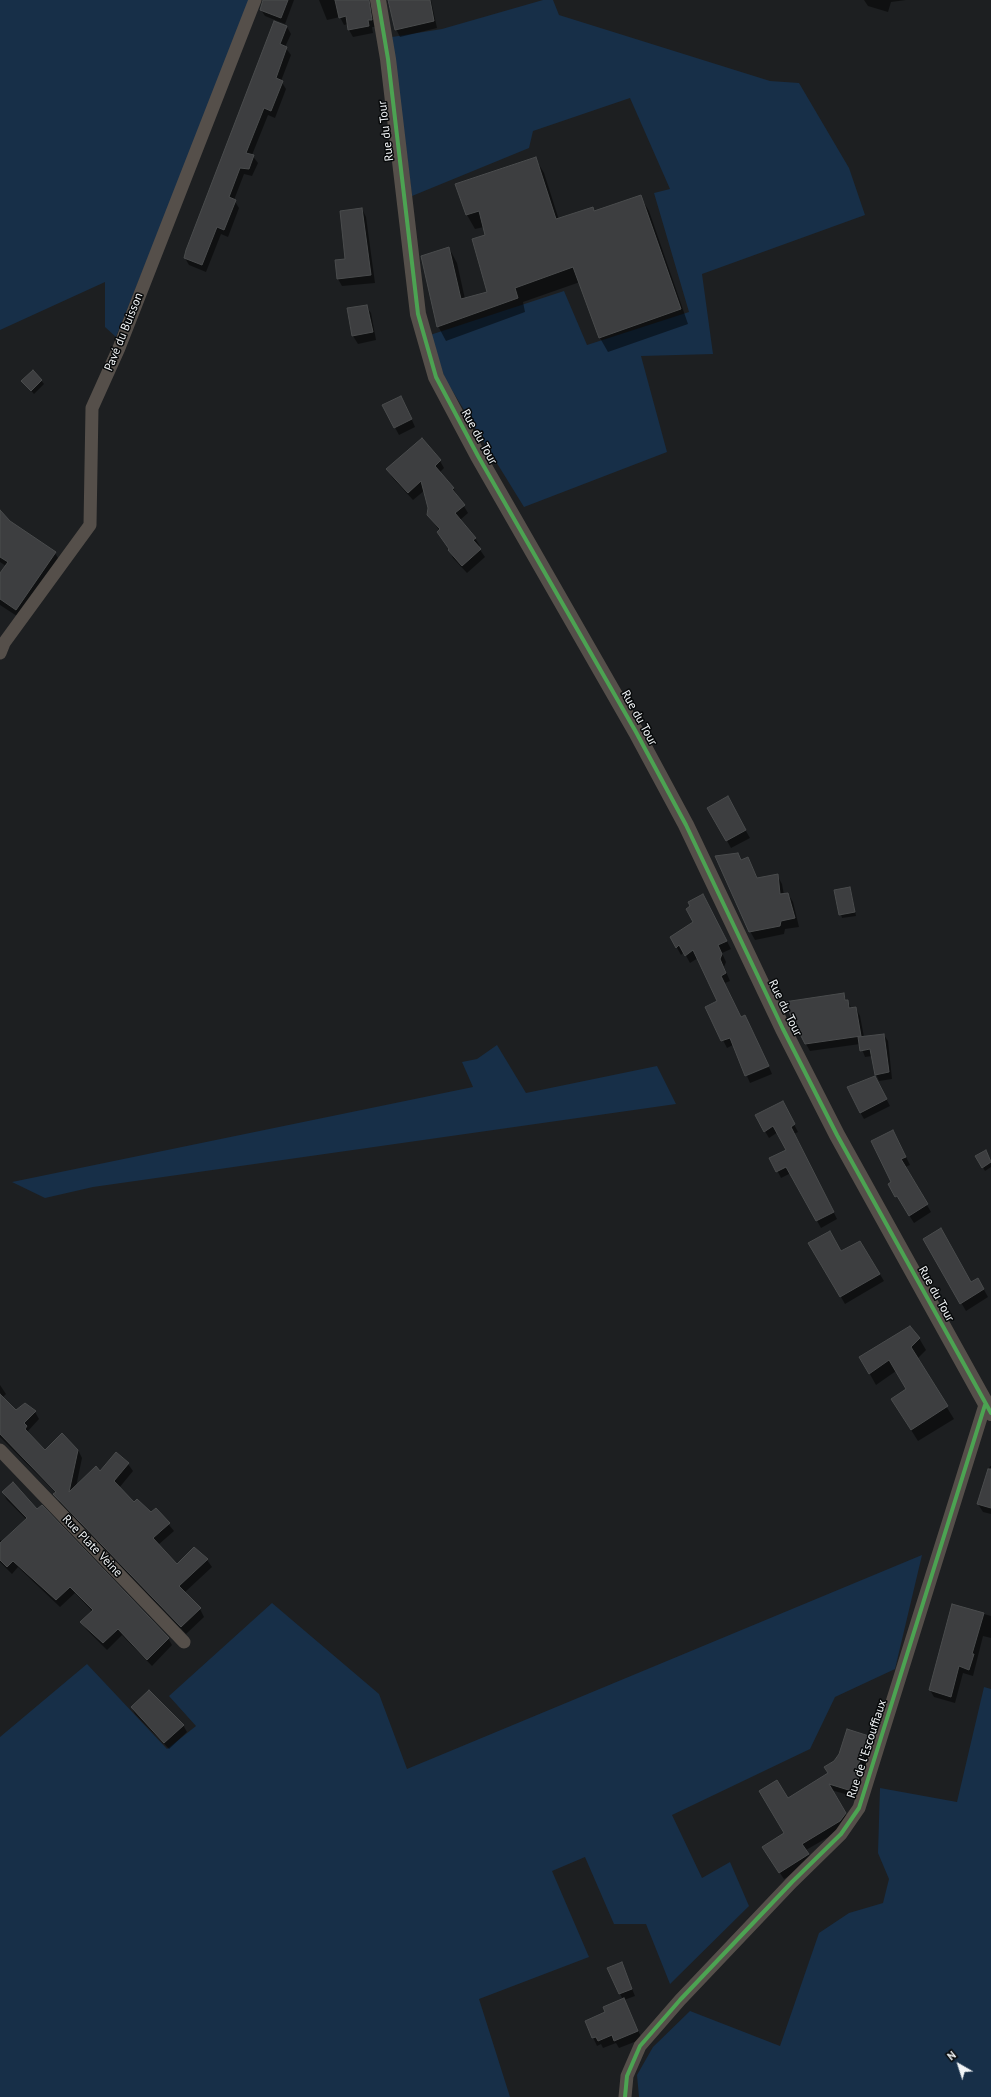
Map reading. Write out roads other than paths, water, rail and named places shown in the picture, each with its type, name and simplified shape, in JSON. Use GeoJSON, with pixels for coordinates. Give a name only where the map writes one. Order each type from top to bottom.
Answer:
{"type":"FeatureCollection","features":[{"type":"Feature","properties":{"kind":"street","name":"Pavé du Buisson"},"geometry":{"type":"LineString","coordinates":[[0,653],[4,643],[90,524],[92,408],[124,333],[256,0]]}},
{"type":"Feature","properties":{"kind":"street","name":"Rue du Tour"},"geometry":{"type":"LineString","coordinates":[[378,0],[388,59],[418,314],[436,377],[478,456],[636,732],[686,825],[783,1029],[838,1135],[988,1409]]}},
{"type":"Feature","properties":{"kind":"street","name":"Rue de l'Escouffiaux"},"geometry":{"type":"LineString","coordinates":[[625,2097],[627,2076],[640,2046],[685,1994],[792,1882],[841,1834],[859,1808],[988,1409]]}},
{"type":"Feature","properties":{"kind":"street","name":"Rue Plate Veine"},"geometry":{"type":"LineString","coordinates":[[0,1450],[184,1642]]}}]}
